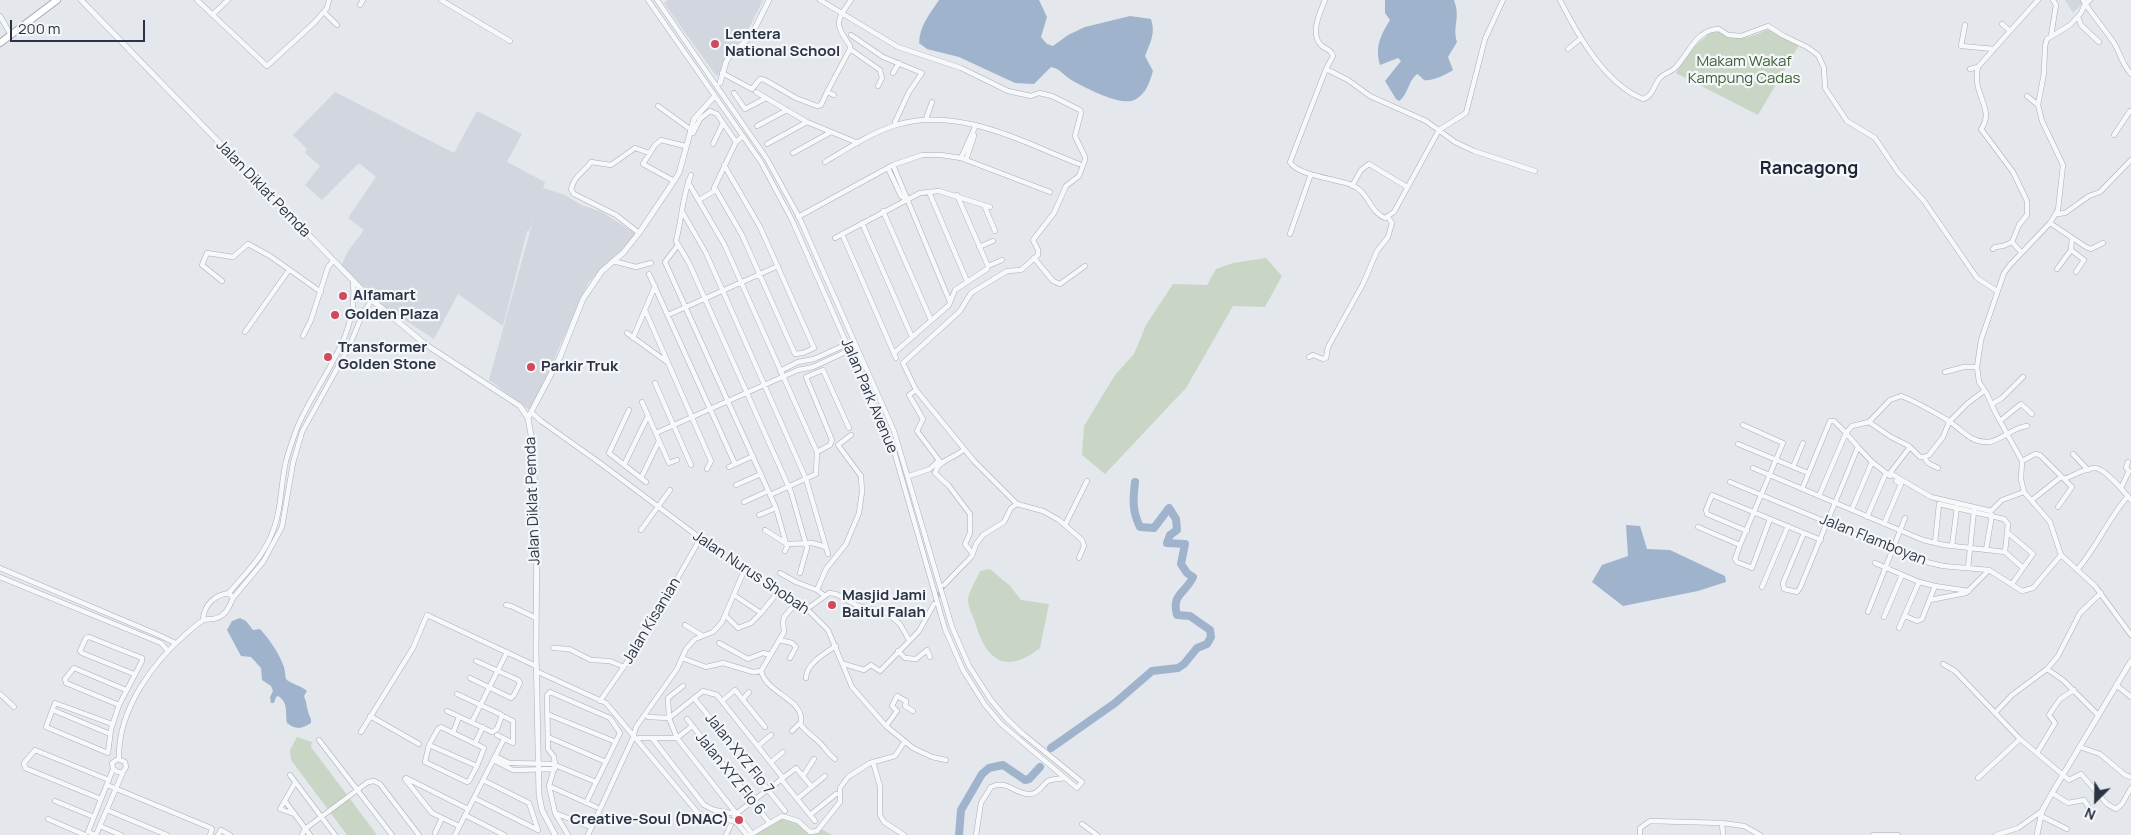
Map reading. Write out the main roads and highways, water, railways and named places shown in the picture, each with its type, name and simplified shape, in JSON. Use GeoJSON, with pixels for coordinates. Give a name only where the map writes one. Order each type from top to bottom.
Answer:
{"type":"FeatureCollection","features":[{"type":"Feature","properties":{"kind":"main road"},"geometry":{"type":"LineString","coordinates":[[0,43],[57,0]]}},
{"type":"Feature","properties":{"kind":"water"},"geometry":{"type":"Polygon","coordinates":[[[939,0],[1039,0],[1047,17],[1041,37],[1047,44],[1053,46],[1068,35],[1085,27],[1130,16],[1151,19],[1153,33],[1145,56],[1153,71],[1149,83],[1145,91],[1138,98],[1131,101],[1117,100],[1073,81],[1057,69],[1051,67],[1034,84],[1015,83],[959,57],[927,49],[919,43],[921,31],[939,0]]]}},
{"type":"Feature","properties":{"kind":"water"},"geometry":{"type":"Polygon","coordinates":[[[1385,0],[1454,0],[1456,7],[1455,31],[1457,42],[1448,57],[1453,70],[1430,80],[1424,80],[1417,74],[1399,101],[1385,81],[1401,61],[1398,58],[1380,65],[1378,53],[1379,42],[1390,20],[1385,13],[1385,0]]]}},
{"type":"Feature","properties":{"kind":"water"},"geometry":{"type":"Polygon","coordinates":[[[1626,525],[1640,526],[1647,549],[1670,550],[1725,576],[1726,582],[1698,591],[1623,606],[1592,582],[1602,565],[1628,556],[1626,525]]]}},
{"type":"Feature","properties":{"kind":"water"},"geometry":{"type":"Polygon","coordinates":[[[240,618],[246,621],[253,630],[260,629],[267,638],[282,662],[286,679],[307,691],[304,696],[311,723],[305,727],[296,728],[287,723],[284,702],[278,696],[274,703],[271,703],[270,697],[273,691],[271,686],[262,680],[261,668],[251,657],[241,656],[227,630],[232,621],[240,618]]]}},
{"type":"Feature","properties":{"kind":"waterway"},"geometry":{"type":"LineString","coordinates":[[1051,748],[1115,703],[1152,671],[1178,668],[1184,664],[1197,648],[1207,644],[1211,637],[1210,630],[1190,616],[1177,615],[1176,602],[1193,577],[1187,573],[1181,564],[1185,544],[1167,543],[1170,535],[1177,530],[1176,519],[1169,508],[1154,528],[1140,527],[1134,505],[1135,482]]}},
{"type":"Feature","properties":{"kind":"waterway"},"geometry":{"type":"LineString","coordinates":[[959,835],[961,810],[982,774],[989,768],[1003,765],[1025,780],[1029,779],[1040,767]]}},
{"type":"Feature","properties":{"kind":"tunnel"},"geometry":{"type":"LineString","coordinates":[[935,602],[944,585]]}},
{"type":"Feature","properties":{"kind":"place","name":"Lentera National School"},"geometry":{"type":"Point","coordinates":[715,44]}},
{"type":"Feature","properties":{"kind":"place","name":"Alfamart"},"geometry":{"type":"Point","coordinates":[343,296]}},
{"type":"Feature","properties":{"kind":"place","name":"Golden Plaza"},"geometry":{"type":"Point","coordinates":[335,315]}},
{"type":"Feature","properties":{"kind":"place","name":"Transformer Golden Stone"},"geometry":{"type":"Point","coordinates":[328,357]}},
{"type":"Feature","properties":{"kind":"place","name":"Parkir Truk"},"geometry":{"type":"Point","coordinates":[531,367]}},
{"type":"Feature","properties":{"kind":"place","name":"Masjid Jami Baitul Falah"},"geometry":{"type":"Point","coordinates":[832,605]}},
{"type":"Feature","properties":{"kind":"place","name":"Creative-Soul (DNAC)"},"geometry":{"type":"Point","coordinates":[739,820]}},
{"type":"Feature","properties":{"kind":"district","name":"Rancagong"},"geometry":{"type":"Point","coordinates":[1809,169]}},
{"type":"Feature","properties":{"kind":"park label","name":"Makam Wakaf Kampung Cadas"},"geometry":{"type":"Point","coordinates":[1744,70]}}]}
